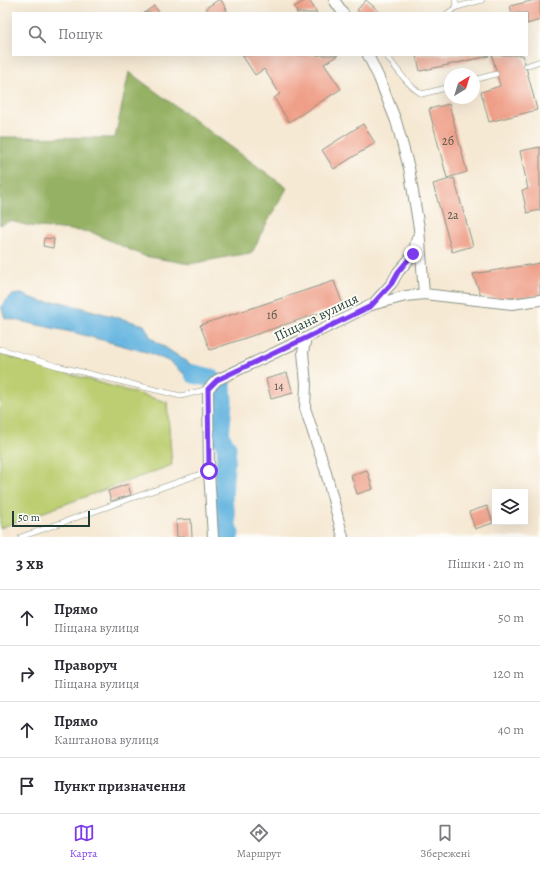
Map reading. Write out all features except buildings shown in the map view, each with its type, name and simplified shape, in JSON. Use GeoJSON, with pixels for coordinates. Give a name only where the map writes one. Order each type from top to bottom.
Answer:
{"type":"FeatureCollection","features":[{"type":"Feature","properties":{"kind":"street"},"geometry":{"type":"LineString","coordinates":[[334,0],[342,12]]}},
{"type":"Feature","properties":{"kind":"street"},"geometry":{"type":"LineString","coordinates":[[368,56],[396,121],[409,168],[419,228],[424,294]]}},
{"type":"Feature","properties":{"kind":"street"},"geometry":{"type":"LineString","coordinates":[[371,306],[392,283],[398,272],[413,254],[419,228]]}},
{"type":"Feature","properties":{"kind":"street","name":"Піщана вулиця"},"geometry":{"type":"LineString","coordinates":[[208,389],[217,380],[371,306],[406,296],[424,294],[512,304],[540,300]]}},
{"type":"Feature","properties":{"kind":"street"},"geometry":{"type":"LineString","coordinates":[[306,338],[303,352],[306,384],[305,408],[325,469],[343,537]]}},
{"type":"Feature","properties":{"kind":"street"},"geometry":{"type":"LineString","coordinates":[[208,389],[209,471],[213,537]]}},
{"type":"Feature","properties":{"kind":"lane"},"geometry":{"type":"LineString","coordinates":[[455,0],[457,8]]}},
{"type":"Feature","properties":{"kind":"lane"},"geometry":{"type":"LineString","coordinates":[[450,12],[457,8],[482,0]]}},
{"type":"Feature","properties":{"kind":"lane"},"geometry":{"type":"LineString","coordinates":[[387,56],[416,91],[422,94],[444,88]]}},
{"type":"Feature","properties":{"kind":"lane"},"geometry":{"type":"LineString","coordinates":[[526,66],[540,61]]}},
{"type":"Feature","properties":{"kind":"lane"},"geometry":{"type":"LineString","coordinates":[[480,78],[496,74]]}},
{"type":"Feature","properties":{"kind":"lane","name":"Піщана вулиця"},"geometry":{"type":"LineString","coordinates":[[0,349],[57,366],[181,396],[208,389]]}},
{"type":"Feature","properties":{"kind":"lane"},"geometry":{"type":"LineString","coordinates":[[21,537],[209,471]]}},
{"type":"Feature","properties":{"kind":"green space"},"geometry":{"type":"Polygon","coordinates":[[[129,72],[287,188],[263,230],[252,253],[190,264],[144,256],[91,232],[30,226],[10,221],[0,225],[0,137],[115,138],[129,72]]]}},
{"type":"Feature","properties":{"kind":"green space"},"geometry":{"type":"Polygon","coordinates":[[[0,354],[167,402],[172,465],[0,528],[0,354]]]}},
{"type":"Feature","properties":{"kind":"water"},"geometry":{"type":"Polygon","coordinates":[[[21,294],[43,302],[61,302],[144,325],[151,338],[193,366],[194,374],[183,373],[170,362],[150,353],[76,333],[5,318],[1,306],[12,295],[21,294]]]}},
{"type":"Feature","properties":{"kind":"waterway"},"geometry":{"type":"LineString","coordinates":[[194,374],[211,378]]}},
{"type":"Feature","properties":{"kind":"waterway"},"geometry":{"type":"LineString","coordinates":[[222,387],[223,402],[220,437],[227,447],[223,504],[226,511],[227,526],[230,533],[229,537]]}},
{"type":"Feature","properties":{"kind":"route"},"geometry":{"type":"LineString","coordinates":[[209,471],[208,389],[217,380],[371,306],[392,283],[398,272],[413,254]]}}]}
